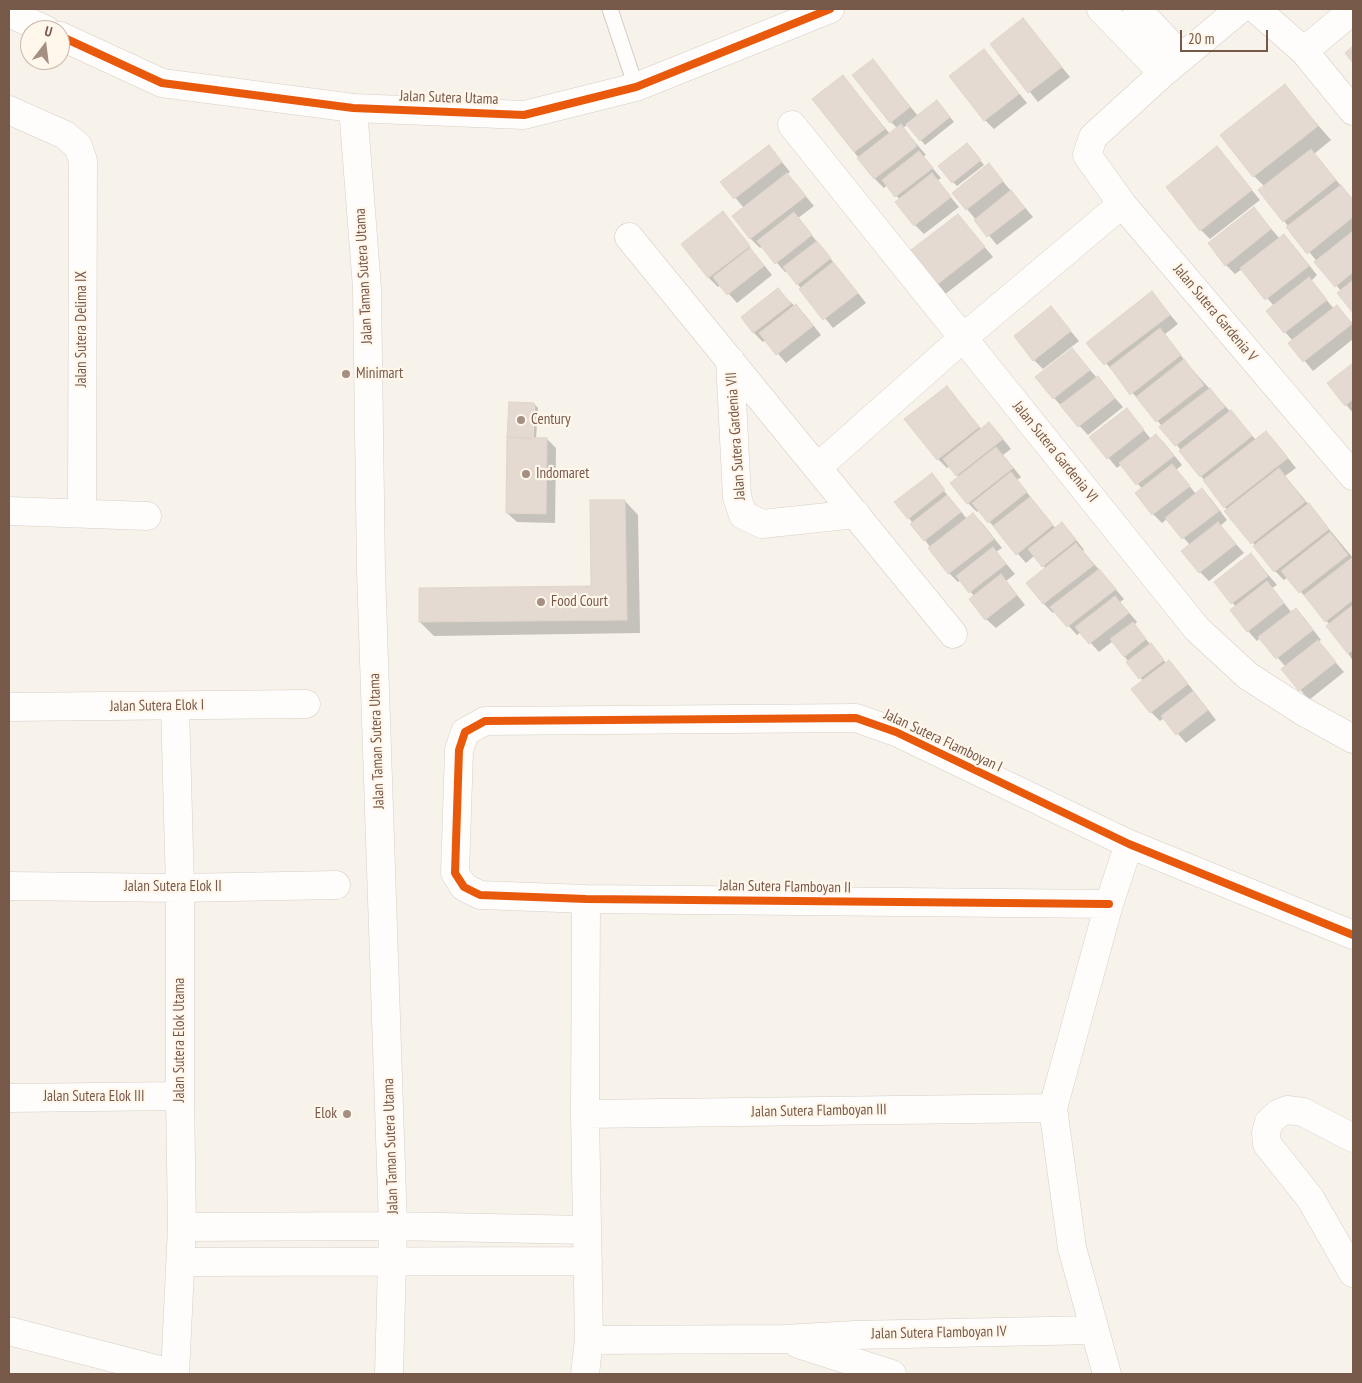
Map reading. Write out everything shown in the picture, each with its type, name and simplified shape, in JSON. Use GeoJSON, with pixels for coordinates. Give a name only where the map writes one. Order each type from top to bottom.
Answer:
{"type":"FeatureCollection","features":[{"type":"Feature","properties":{"kind":"street","name":"Jalan Sutera Utama"},"geometry":{"type":"LineString","coordinates":[[70,41],[162,83],[353,108],[524,115],[636,87],[830,9]]}},
{"type":"Feature","properties":{"kind":"street"},"geometry":{"type":"LineString","coordinates":[[1101,9],[1172,65]]}},
{"type":"Feature","properties":{"kind":"street"},"geometry":{"type":"LineString","coordinates":[[1137,9],[1172,65]]}},
{"type":"Feature","properties":{"kind":"street"},"geometry":{"type":"LineString","coordinates":[[1172,65],[1240,9]]}},
{"type":"Feature","properties":{"kind":"street"},"geometry":{"type":"LineString","coordinates":[[1256,9],[1304,51],[1353,111]]}},
{"type":"Feature","properties":{"kind":"street"},"geometry":{"type":"LineString","coordinates":[[1304,51],[1353,10]]}},
{"type":"Feature","properties":{"kind":"street"},"geometry":{"type":"LineString","coordinates":[[9,13],[24,20]]}},
{"type":"Feature","properties":{"kind":"street","name":"Jalan Sutera Gardenia V"},"geometry":{"type":"LineString","coordinates":[[1172,65],[1093,137],[1088,146],[1087,155],[1122,204],[1353,476]]}},
{"type":"Feature","properties":{"kind":"street","name":"Jalan Taman Sutera Utama"},"geometry":{"type":"LineString","coordinates":[[353,108],[367,288],[371,571],[393,1226],[389,1374]]}},
{"type":"Feature","properties":{"kind":"street","name":"Jalan Sutera Delima IX"},"geometry":{"type":"LineString","coordinates":[[9,110],[65,135],[78,146],[82,161],[82,512]]}},
{"type":"Feature","properties":{"kind":"street","name":"Jalan Sutera Gardenia VI"},"geometry":{"type":"LineString","coordinates":[[792,125],[1197,629],[1248,676],[1304,712],[1353,739]]}},
{"type":"Feature","properties":{"kind":"street"},"geometry":{"type":"LineString","coordinates":[[818,467],[963,338],[1122,204]]}},
{"type":"Feature","properties":{"kind":"street","name":"Jalan Sutera Gardenia VII"},"geometry":{"type":"LineString","coordinates":[[629,237],[953,634]]}},
{"type":"Feature","properties":{"kind":"street","name":"Jalan Sutera Gardenia VII"},"geometry":{"type":"LineString","coordinates":[[730,360],[737,497],[743,516],[762,524],[856,514]]}},
{"type":"Feature","properties":{"kind":"street"},"geometry":{"type":"LineString","coordinates":[[9,511],[82,512],[147,516]]}},
{"type":"Feature","properties":{"kind":"street","name":"Jalan Sutera Elok I"},"geometry":{"type":"LineString","coordinates":[[9,708],[306,704]]}},
{"type":"Feature","properties":{"kind":"street","name":"Jalan Sutera Elok Utama"},"geometry":{"type":"LineString","coordinates":[[175,706],[180,888],[182,1227],[175,1374]]}},
{"type":"Feature","properties":{"kind":"street","name":"Jalan Sutera Flamboyan I"},"geometry":{"type":"LineString","coordinates":[[464,887],[455,873],[459,750],[465,732],[485,721],[856,718],[896,732],[1129,844],[1353,935]]}},
{"type":"Feature","properties":{"kind":"street"},"geometry":{"type":"LineString","coordinates":[[1107,1374],[1072,1248],[1053,1108],[1109,904],[1129,844]]}},
{"type":"Feature","properties":{"kind":"street","name":"Jalan Sutera Elok II"},"geometry":{"type":"LineString","coordinates":[[9,886],[180,888],[336,885]]}},
{"type":"Feature","properties":{"kind":"street","name":"Jalan Sutera Flamboyan II"},"geometry":{"type":"LineString","coordinates":[[464,887],[480,895],[586,899],[1109,904]]}},
{"type":"Feature","properties":{"kind":"street"},"geometry":{"type":"LineString","coordinates":[[585,1374],[589,1340],[585,1114],[586,899]]}},
{"type":"Feature","properties":{"kind":"street","name":"Jalan Sutera Elok III"},"geometry":{"type":"LineString","coordinates":[[9,1098],[180,1096]]}},
{"type":"Feature","properties":{"kind":"street","name":"Jalan Sutera Flamboyan III"},"geometry":{"type":"LineString","coordinates":[[585,1114],[1053,1108]]}},
{"type":"Feature","properties":{"kind":"street"},"geometry":{"type":"LineString","coordinates":[[1353,1138],[1303,1112],[1287,1110],[1279,1113],[1269,1122],[1266,1133],[1267,1144],[1310,1198],[1353,1273]]}},
{"type":"Feature","properties":{"kind":"street"},"geometry":{"type":"LineString","coordinates":[[182,1227],[393,1226],[586,1230]]}},
{"type":"Feature","properties":{"kind":"street"},"geometry":{"type":"LineString","coordinates":[[181,1262],[391,1263],[588,1261]]}},
{"type":"Feature","properties":{"kind":"street","name":"Jalan Sutera Flamboyan IV"},"geometry":{"type":"LineString","coordinates":[[589,1340],[785,1339],[855,1335],[1094,1330]]}},
{"type":"Feature","properties":{"kind":"street"},"geometry":{"type":"LineString","coordinates":[[9,1331],[175,1374]]}},
{"type":"Feature","properties":{"kind":"street","name":"Jalan Sutera Flamboyan IV"},"geometry":{"type":"LineString","coordinates":[[785,1339],[892,1374]]}},
{"type":"Feature","properties":{"kind":"lane"},"geometry":{"type":"LineString","coordinates":[[610,9],[636,87]]}},
{"type":"Feature","properties":{"kind":"building"},"geometry":{"type":"Polygon","coordinates":[[[1023,18],[1062,67],[1028,93],[990,44],[1023,18]]]}},
{"type":"Feature","properties":{"kind":"building"},"geometry":{"type":"Polygon","coordinates":[[[1353,46],[1353,63],[1345,53],[1353,46]]]}},
{"type":"Feature","properties":{"kind":"building"},"geometry":{"type":"Polygon","coordinates":[[[984,49],[1019,94],[984,121],[949,76],[984,49]]]}},
{"type":"Feature","properties":{"kind":"building"},"geometry":{"type":"Polygon","coordinates":[[[873,59],[910,107],[890,123],[852,75],[873,59]]]}},
{"type":"Feature","properties":{"kind":"building"},"geometry":{"type":"Polygon","coordinates":[[[843,75],[885,129],[854,152],[812,99],[843,75]]]}},
{"type":"Feature","properties":{"kind":"building"},"geometry":{"type":"Polygon","coordinates":[[[1285,84],[1318,126],[1253,177],[1220,135],[1285,84]]]}},
{"type":"Feature","properties":{"kind":"building"},"geometry":{"type":"Polygon","coordinates":[[[937,100],[950,117],[920,141],[906,124],[937,100]]]}},
{"type":"Feature","properties":{"kind":"building"},"geometry":{"type":"Polygon","coordinates":[[[901,124],[917,146],[874,179],[857,158],[901,124]]]}},
{"type":"Feature","properties":{"kind":"building"},"geometry":{"type":"Polygon","coordinates":[[[967,143],[981,160],[952,183],[938,166],[967,143]]]}},
{"type":"Feature","properties":{"kind":"building"},"geometry":{"type":"Polygon","coordinates":[[[769,145],[782,162],[734,199],[720,182],[769,145]]]}},
{"type":"Feature","properties":{"kind":"building"},"geometry":{"type":"Polygon","coordinates":[[[1217,146],[1252,190],[1200,231],[1166,187],[1217,146]]]}},
{"type":"Feature","properties":{"kind":"building"},"geometry":{"type":"Polygon","coordinates":[[[1311,149],[1336,180],[1283,222],[1258,190],[1311,149]]]}},
{"type":"Feature","properties":{"kind":"building"},"geometry":{"type":"Polygon","coordinates":[[[919,151],[933,168],[895,197],[882,180],[919,151]]]}},
{"type":"Feature","properties":{"kind":"building"},"geometry":{"type":"Polygon","coordinates":[[[989,163],[1003,181],[966,210],[952,193],[989,163]]]}},
{"type":"Feature","properties":{"kind":"building"},"geometry":{"type":"Polygon","coordinates":[[[787,173],[806,196],[750,239],[732,216],[787,173]]]}},
{"type":"Feature","properties":{"kind":"building"},"geometry":{"type":"Polygon","coordinates":[[[932,173],[951,197],[914,226],[895,202],[932,173]]]}},
{"type":"Feature","properties":{"kind":"building"},"geometry":{"type":"Polygon","coordinates":[[[1341,185],[1353,200],[1353,217],[1307,254],[1286,227],[1341,185]]]}},
{"type":"Feature","properties":{"kind":"building"},"geometry":{"type":"Polygon","coordinates":[[[1011,190],[1025,208],[987,237],[974,220],[1011,190]]]}},
{"type":"Feature","properties":{"kind":"building"},"geometry":{"type":"Polygon","coordinates":[[[1254,207],[1271,229],[1225,266],[1208,243],[1254,207]]]}},
{"type":"Feature","properties":{"kind":"building"},"geometry":{"type":"Polygon","coordinates":[[[723,211],[750,246],[708,278],[681,244],[723,211]]]}},
{"type":"Feature","properties":{"kind":"building"},"geometry":{"type":"Polygon","coordinates":[[[794,212],[812,235],[775,264],[757,241],[794,212]]]}},
{"type":"Feature","properties":{"kind":"building"},"geometry":{"type":"Polygon","coordinates":[[[958,214],[985,247],[934,287],[907,253],[958,214]]]}},
{"type":"Feature","properties":{"kind":"building"},"geometry":{"type":"Polygon","coordinates":[[[1353,231],[1353,272],[1335,287],[1314,262],[1353,231]]]}},
{"type":"Feature","properties":{"kind":"building"},"geometry":{"type":"Polygon","coordinates":[[[1284,234],[1309,266],[1265,300],[1240,268],[1284,234]]]}},
{"type":"Feature","properties":{"kind":"building"},"geometry":{"type":"Polygon","coordinates":[[[817,241],[831,258],[797,285],[783,267],[817,241]]]}},
{"type":"Feature","properties":{"kind":"building"},"geometry":{"type":"Polygon","coordinates":[[[750,248],[764,266],[727,295],[713,277],[750,248]]]}},
{"type":"Feature","properties":{"kind":"building"},"geometry":{"type":"Polygon","coordinates":[[[833,262],[858,293],[823,320],[799,289],[833,262]]]}},
{"type":"Feature","properties":{"kind":"building"},"geometry":{"type":"Polygon","coordinates":[[[1309,277],[1327,300],[1284,333],[1266,311],[1309,277]]]}},
{"type":"Feature","properties":{"kind":"building"},"geometry":{"type":"Polygon","coordinates":[[[1353,280],[1353,313],[1337,293],[1353,280]]]}},
{"type":"Feature","properties":{"kind":"building"},"geometry":{"type":"Polygon","coordinates":[[[778,288],[791,304],[753,333],[741,317],[778,288]]]}},
{"type":"Feature","properties":{"kind":"building"},"geometry":{"type":"Polygon","coordinates":[[[1152,291],[1170,315],[1104,365],[1086,343],[1152,291]]]}},
{"type":"Feature","properties":{"kind":"building"},"geometry":{"type":"Polygon","coordinates":[[[796,304],[813,326],[776,355],[759,333],[796,304]]]}},
{"type":"Feature","properties":{"kind":"building"},"geometry":{"type":"Polygon","coordinates":[[[1337,305],[1352,324],[1303,362],[1288,343],[1337,305]]]}},
{"type":"Feature","properties":{"kind":"building"},"geometry":{"type":"Polygon","coordinates":[[[1051,306],[1071,331],[1033,361],[1014,336],[1051,306]]]}},
{"type":"Feature","properties":{"kind":"building"},"geometry":{"type":"Polygon","coordinates":[[[1160,328],[1181,355],[1130,395],[1110,367],[1160,328]]]}},
{"type":"Feature","properties":{"kind":"building"},"geometry":{"type":"Polygon","coordinates":[[[1072,348],[1090,370],[1053,399],[1035,377],[1072,348]]]}},
{"type":"Feature","properties":{"kind":"building"},"geometry":{"type":"Polygon","coordinates":[[[1184,359],[1204,385],[1156,422],[1136,397],[1184,359]]]}},
{"type":"Feature","properties":{"kind":"building"},"geometry":{"type":"Polygon","coordinates":[[[1353,363],[1353,399],[1345,406],[1327,383],[1353,363]]]}},
{"type":"Feature","properties":{"kind":"building"},"geometry":{"type":"Polygon","coordinates":[[[1098,376],[1115,398],[1078,427],[1060,405],[1098,376]]]}},
{"type":"Feature","properties":{"kind":"building"},"geometry":{"type":"Polygon","coordinates":[[[947,386],[979,427],[937,460],[904,419],[947,386]]]}},
{"type":"Feature","properties":{"kind":"building"},"geometry":{"type":"Polygon","coordinates":[[[1210,388],[1225,407],[1175,446],[1159,427],[1210,388]]]}},
{"type":"Feature","properties":{"kind":"building"},"geometry":{"type":"Polygon","coordinates":[[[509,402],[534,403],[532,439],[507,437],[509,402]]]}},
{"type":"Feature","properties":{"kind":"building"},"geometry":{"type":"Polygon","coordinates":[[[1127,408],[1144,430],[1107,459],[1089,437],[1127,408]]]}},
{"type":"Feature","properties":{"kind":"building"},"geometry":{"type":"Polygon","coordinates":[[[1231,410],[1252,436],[1200,477],[1179,451],[1231,410]]]}},
{"type":"Feature","properties":{"kind":"building"},"geometry":{"type":"Polygon","coordinates":[[[989,422],[1003,439],[956,476],[943,459],[989,422]]]}},
{"type":"Feature","properties":{"kind":"building"},"geometry":{"type":"Polygon","coordinates":[[[1266,431],[1288,458],[1224,508],[1203,480],[1266,431]]]}},
{"type":"Feature","properties":{"kind":"building"},"geometry":{"type":"Polygon","coordinates":[[[1156,434],[1174,456],[1136,485],[1119,463],[1156,434]]]}},
{"type":"Feature","properties":{"kind":"building"},"geometry":{"type":"Polygon","coordinates":[[[507,437],[547,438],[546,514],[506,513],[507,437]]]}},
{"type":"Feature","properties":{"kind":"building"},"geometry":{"type":"Polygon","coordinates":[[[996,447],[1013,468],[967,504],[950,483],[996,447]]]}},
{"type":"Feature","properties":{"kind":"building"},"geometry":{"type":"Polygon","coordinates":[[[1172,464],[1190,486],[1152,515],[1135,493],[1172,464]]]}},
{"type":"Feature","properties":{"kind":"building"},"geometry":{"type":"Polygon","coordinates":[[[1279,468],[1305,502],[1251,544],[1224,511],[1279,468]]]}},
{"type":"Feature","properties":{"kind":"building"},"geometry":{"type":"Polygon","coordinates":[[[1011,472],[1027,492],[988,523],[972,503],[1011,472]]]}},
{"type":"Feature","properties":{"kind":"building"},"geometry":{"type":"Polygon","coordinates":[[[932,473],[945,490],[908,519],[894,502],[932,473]]]}},
{"type":"Feature","properties":{"kind":"building"},"geometry":{"type":"Polygon","coordinates":[[[1202,488],[1219,511],[1182,539],[1165,518],[1202,488]]]}},
{"type":"Feature","properties":{"kind":"building"},"geometry":{"type":"Polygon","coordinates":[[[947,495],[961,512],[924,541],[910,524],[947,495]]]}},
{"type":"Feature","properties":{"kind":"building"},"geometry":{"type":"Polygon","coordinates":[[[1030,497],[1053,525],[1016,555],[993,526],[1030,497]]]}},
{"type":"Feature","properties":{"kind":"building"},"geometry":{"type":"Polygon","coordinates":[[[590,500],[625,500],[627,620],[419,622],[419,588],[591,586],[590,500]]]}},
{"type":"Feature","properties":{"kind":"building"},"geometry":{"type":"Polygon","coordinates":[[[1309,503],[1329,529],[1274,572],[1253,546],[1309,503]]]}},
{"type":"Feature","properties":{"kind":"building"},"geometry":{"type":"Polygon","coordinates":[[[973,513],[994,539],[948,574],[928,548],[973,513]]]}},
{"type":"Feature","properties":{"kind":"building"},"geometry":{"type":"Polygon","coordinates":[[[1062,522],[1076,540],[1042,567],[1028,549],[1062,522]]]}},
{"type":"Feature","properties":{"kind":"building"},"geometry":{"type":"Polygon","coordinates":[[[1218,522],[1236,544],[1199,573],[1181,551],[1218,522]]]}},
{"type":"Feature","properties":{"kind":"building"},"geometry":{"type":"Polygon","coordinates":[[[1330,532],[1348,555],[1299,593],[1281,571],[1330,532]]]}},
{"type":"Feature","properties":{"kind":"building"},"geometry":{"type":"Polygon","coordinates":[[[1076,543],[1094,565],[1043,604],[1026,583],[1076,543]]]}},
{"type":"Feature","properties":{"kind":"building"},"geometry":{"type":"Polygon","coordinates":[[[993,547],[1006,564],[969,593],[956,576],[993,547]]]}},
{"type":"Feature","properties":{"kind":"building"},"geometry":{"type":"Polygon","coordinates":[[[1251,553],[1268,576],[1231,604],[1214,582],[1251,553]]]}},
{"type":"Feature","properties":{"kind":"building"},"geometry":{"type":"Polygon","coordinates":[[[1353,557],[1353,600],[1325,622],[1304,595],[1353,557]]]}},
{"type":"Feature","properties":{"kind":"building"},"geometry":{"type":"Polygon","coordinates":[[[1099,569],[1116,589],[1067,627],[1050,607],[1099,569]]]}},
{"type":"Feature","properties":{"kind":"building"},"geometry":{"type":"Polygon","coordinates":[[[1001,574],[1017,595],[985,620],[969,599],[1001,574]]]}},
{"type":"Feature","properties":{"kind":"building"},"geometry":{"type":"Polygon","coordinates":[[[1267,581],[1284,603],[1247,632],[1230,610],[1267,581]]]}},
{"type":"Feature","properties":{"kind":"building"},"geometry":{"type":"Polygon","coordinates":[[[1115,596],[1129,613],[1089,644],[1075,627],[1115,596]]]}},
{"type":"Feature","properties":{"kind":"building"},"geometry":{"type":"Polygon","coordinates":[[[1353,605],[1353,650],[1348,654],[1326,626],[1353,605]]]}},
{"type":"Feature","properties":{"kind":"building"},"geometry":{"type":"Polygon","coordinates":[[[1296,608],[1313,630],[1276,659],[1258,637],[1296,608]]]}},
{"type":"Feature","properties":{"kind":"building"},"geometry":{"type":"Polygon","coordinates":[[[1133,622],[1146,639],[1124,657],[1110,639],[1133,622]]]}},
{"type":"Feature","properties":{"kind":"building"},"geometry":{"type":"Polygon","coordinates":[[[1318,640],[1336,662],[1299,691],[1281,669],[1318,640]]]}},
{"type":"Feature","properties":{"kind":"building"},"geometry":{"type":"Polygon","coordinates":[[[1151,643],[1164,660],[1139,679],[1126,662],[1151,643]]]}},
{"type":"Feature","properties":{"kind":"building"},"geometry":{"type":"Polygon","coordinates":[[[1169,660],[1188,684],[1150,713],[1131,689],[1169,660]]]}},
{"type":"Feature","properties":{"kind":"building"},"geometry":{"type":"Polygon","coordinates":[[[1193,691],[1208,710],[1176,735],[1161,716],[1193,691]]]}},
{"type":"Feature","properties":{"kind":"cycle path"},"geometry":{"type":"LineString","coordinates":[[70,41],[162,83],[353,108],[524,115],[636,87],[830,9]]}},
{"type":"Feature","properties":{"kind":"cycle path"},"geometry":{"type":"LineString","coordinates":[[1109,904],[586,899],[480,895],[464,887],[455,873],[459,750],[465,732],[485,721],[856,718],[896,732],[1129,844],[1353,935]]}},
{"type":"Feature","properties":{"kind":"place","name":"Minimart"},"geometry":{"type":"Point","coordinates":[346,374]}},
{"type":"Feature","properties":{"kind":"place","name":"Century"},"geometry":{"type":"Point","coordinates":[521,420]}},
{"type":"Feature","properties":{"kind":"place","name":"Indomaret"},"geometry":{"type":"Point","coordinates":[526,474]}},
{"type":"Feature","properties":{"kind":"place","name":"Food Court"},"geometry":{"type":"Point","coordinates":[541,602]}},
{"type":"Feature","properties":{"kind":"place","name":"Elok"},"geometry":{"type":"Point","coordinates":[347,1114]}}]}
